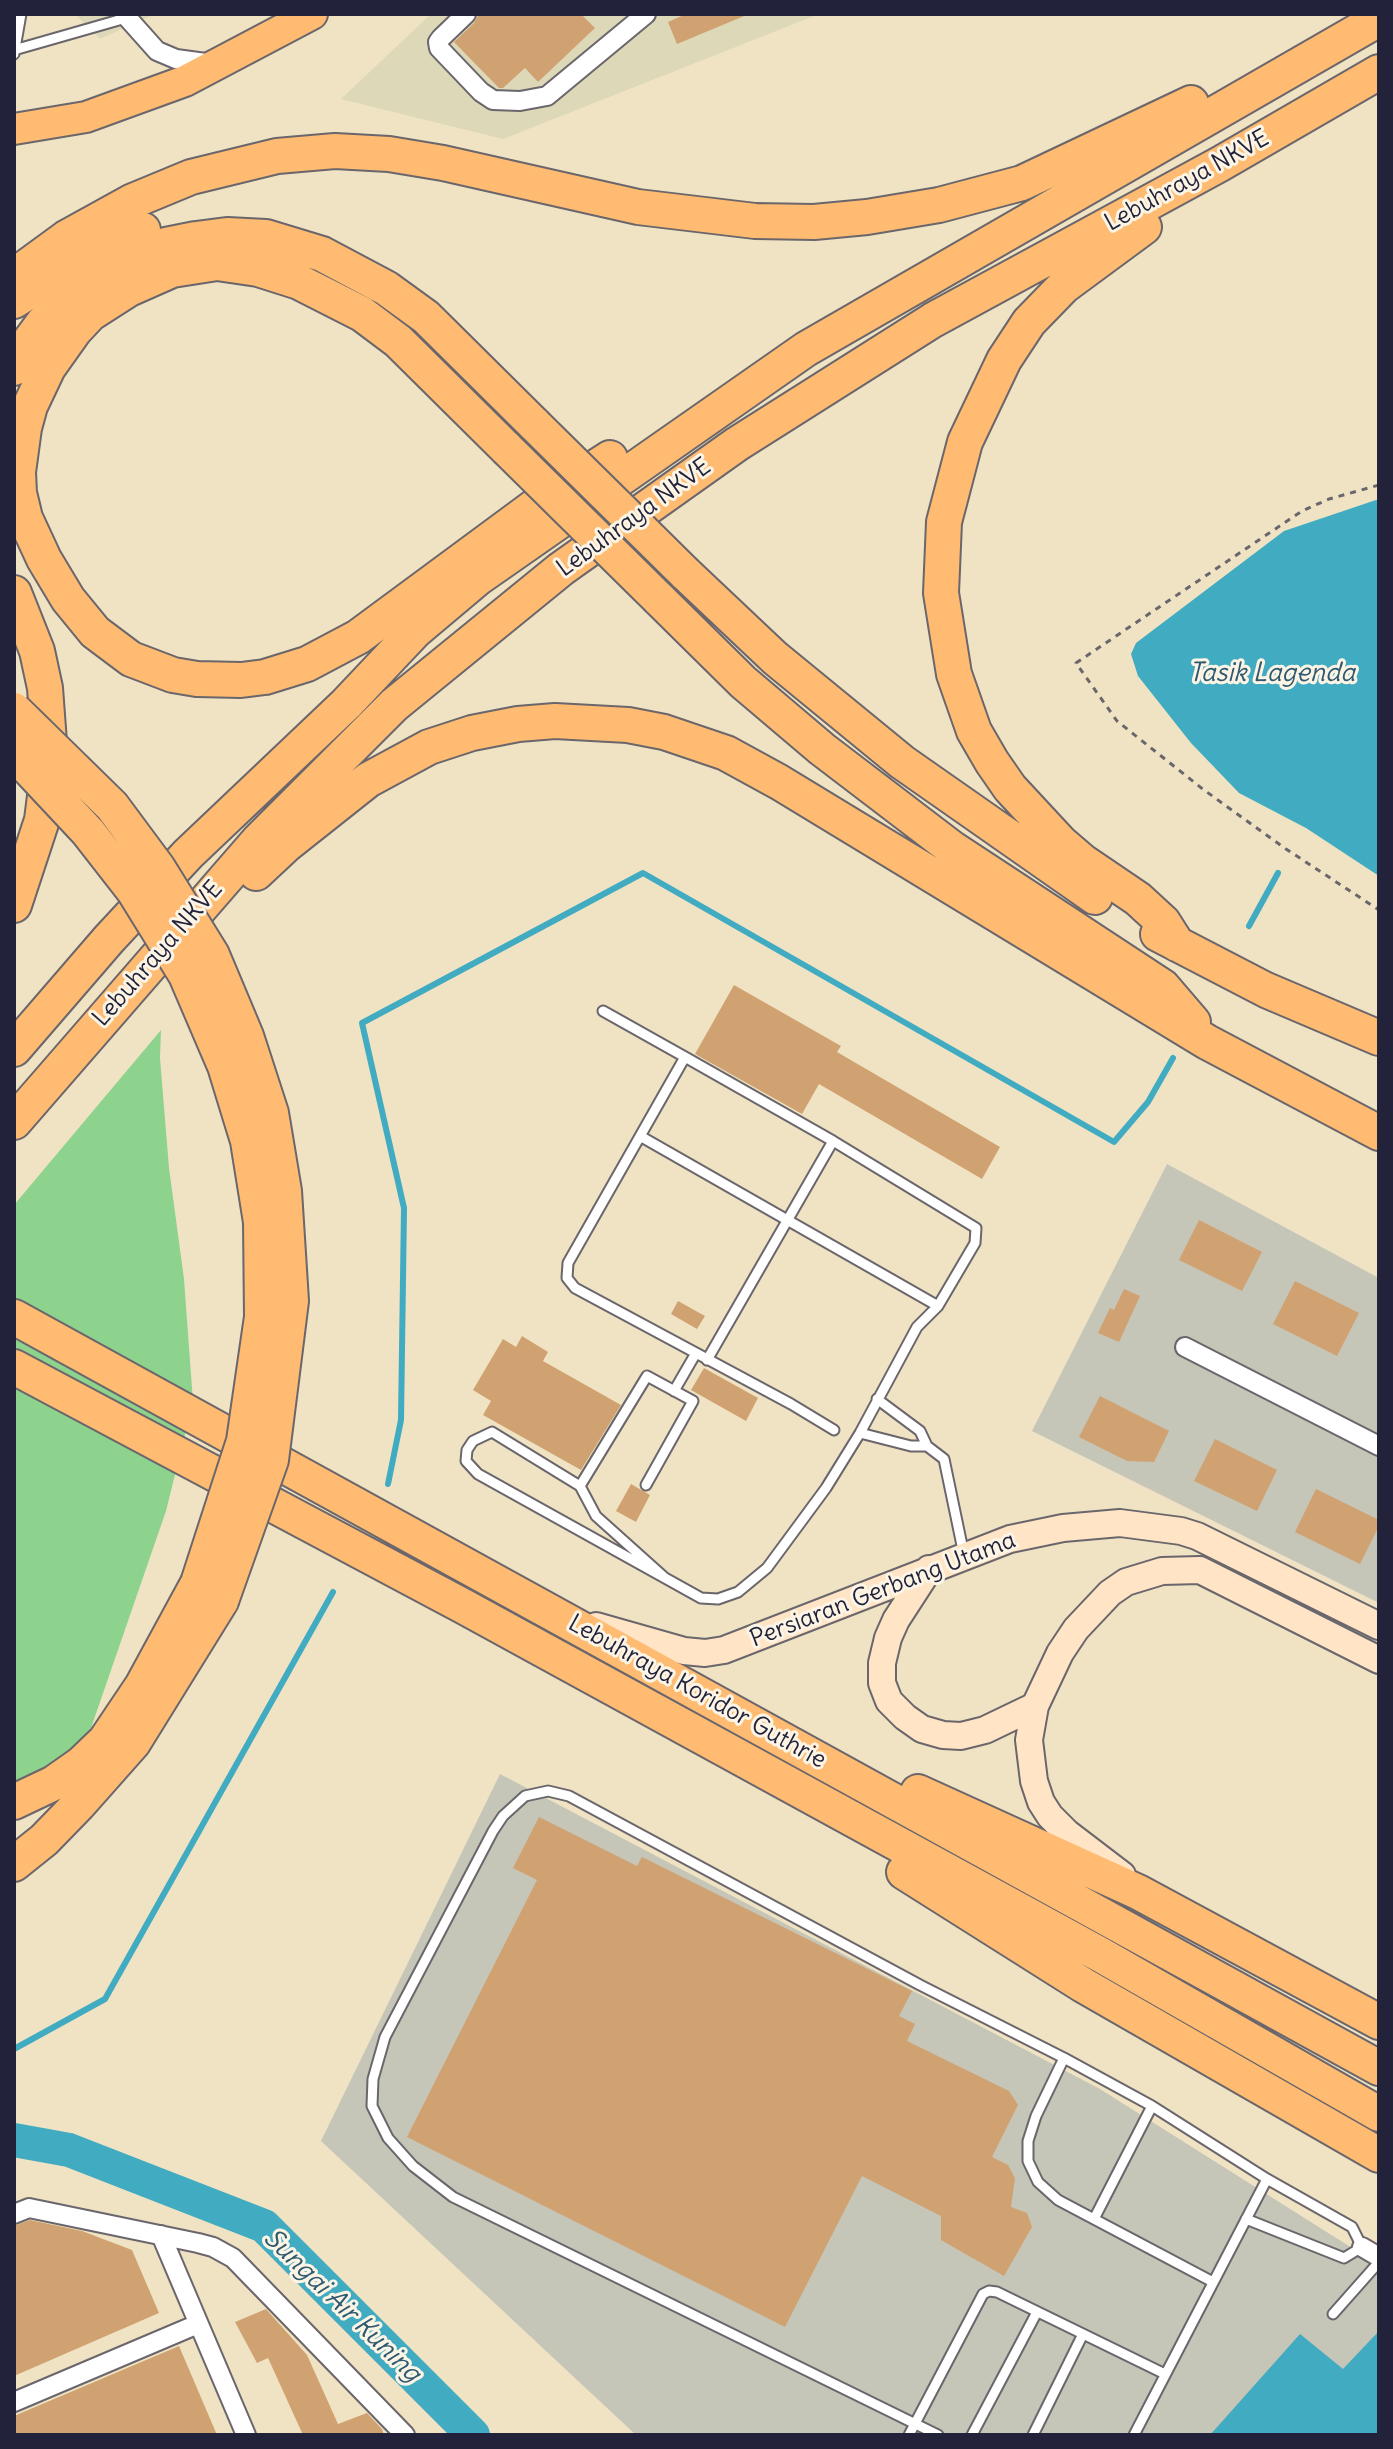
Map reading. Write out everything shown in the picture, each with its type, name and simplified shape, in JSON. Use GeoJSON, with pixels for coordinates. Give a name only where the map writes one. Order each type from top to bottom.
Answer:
{"type":"FeatureCollection","features":[{"type":"Feature","properties":{"kind":"highway"},"geometry":{"type":"LineString","coordinates":[[14,276],[66,238],[133,201],[191,177],[277,156],[335,151],[389,154],[443,163],[638,207],[755,221],[854,219],[939,205],[1022,183],[1379,18]]}},
{"type":"Feature","properties":{"kind":"highway","name":"Lebuhraya NKVE"},"geometry":{"type":"LineString","coordinates":[[14,1049],[188,854],[346,704],[415,631],[478,578],[806,349],[1379,18]]}},
{"type":"Feature","properties":{"kind":"highway","name":"Lebuhraya NKVE"},"geometry":{"type":"LineString","coordinates":[[14,1122],[259,840],[394,705],[561,569],[737,444],[933,320],[1220,164],[1379,72]]}},
{"type":"Feature","properties":{"kind":"highway"},"geometry":{"type":"LineString","coordinates":[[1177,944],[1163,922],[1138,899],[1061,843],[1010,788],[974,731],[954,674],[941,593],[944,522],[965,442],[1004,360],[1029,322],[1064,286],[1164,213],[1220,164]]}},
{"type":"Feature","properties":{"kind":"highway"},"geometry":{"type":"LineString","coordinates":[[14,301],[92,251],[155,226],[197,222],[227,235]]}},
{"type":"Feature","properties":{"kind":"highway"},"geometry":{"type":"LineString","coordinates":[[14,368],[43,323],[90,281],[117,265],[166,245],[227,235],[266,237],[293,243],[353,269],[426,317],[775,658],[902,762],[1089,893],[1177,944],[1266,990],[1379,1038]]}},
{"type":"Feature","properties":{"kind":"highway"},"geometry":{"type":"LineString","coordinates":[[806,349],[653,430],[534,507],[358,637],[307,664],[265,677],[197,679],[173,675],[131,659],[111,646],[68,599],[44,559],[25,518],[19,493],[22,442],[30,406],[48,368],[90,314],[129,289],[172,270],[217,263],[258,269],[299,282],[362,314],[398,341],[507,449],[659,599],[743,682],[953,849],[1163,987],[1186,1010],[1207,1042]]}},
{"type":"Feature","properties":{"kind":"highway"},"geometry":{"type":"LineString","coordinates":[[14,593],[37,651],[45,688],[50,756],[42,820],[14,905]]}},
{"type":"Feature","properties":{"kind":"highway"},"geometry":{"type":"LineString","coordinates":[[14,710],[112,806],[158,868],[212,955],[246,1036],[271,1113],[284,1191],[291,1301],[271,1460],[210,1592],[133,1743],[44,1840],[14,1864]]}},
{"type":"Feature","properties":{"kind":"highway"},"geometry":{"type":"LineString","coordinates":[[101,1020],[286,845],[368,780],[429,747],[472,733],[518,724],[593,721],[664,732],[726,753],[779,782],[1207,1042],[1379,1133]]}},
{"type":"Feature","properties":{"kind":"highway"},"geometry":{"type":"LineString","coordinates":[[14,753],[88,832],[134,891],[186,975],[225,1066],[248,1141],[261,1222],[262,1317],[244,1441],[210,1592],[155,1665],[105,1741],[81,1764],[54,1783],[14,1802]]}},
{"type":"Feature","properties":{"kind":"highway","name":"Lebuhraya Koridor Guthrie"},"geometry":{"type":"LineString","coordinates":[[27,1324],[1379,2068]]}},
{"type":"Feature","properties":{"kind":"highway","name":"Lebuhraya Koridor Guthrie"},"geometry":{"type":"LineString","coordinates":[[14,1367],[463,1606],[1101,1955],[1379,2114]]}},
{"type":"Feature","properties":{"kind":"highway"},"geometry":{"type":"LineString","coordinates":[[859,1781],[888,1782],[925,1794],[1138,1892],[1379,2022]]}},
{"type":"Feature","properties":{"kind":"highway"},"geometry":{"type":"LineString","coordinates":[[826,1805],[843,1829],[865,1849],[1083,1985],[1379,2155]]}},
{"type":"Feature","properties":{"kind":"main road"},"geometry":{"type":"LineString","coordinates":[[14,129],[86,117],[185,81],[312,14]]}},
{"type":"Feature","properties":{"kind":"main road","name":"Persiaran Gerbang Utama"},"geometry":{"type":"LineString","coordinates":[[561,1617],[684,1651],[705,1653],[724,1650],[1010,1539],[1063,1528],[1120,1523],[1181,1531],[1379,1626]]}},
{"type":"Feature","properties":{"kind":"main road"},"geometry":{"type":"LineString","coordinates":[[929,1569],[888,1638],[882,1663],[882,1683],[889,1701],[922,1729],[961,1736],[985,1730],[1035,1706]]}},
{"type":"Feature","properties":{"kind":"main road"},"geometry":{"type":"LineString","coordinates":[[1138,1892],[1119,1872],[1067,1833],[1050,1816],[1034,1781],[1029,1740],[1035,1706],[1060,1653],[1094,1608],[1126,1582],[1162,1571],[1200,1570],[1379,1660]]}},
{"type":"Feature","properties":{"kind":"street"},"geometry":{"type":"LineString","coordinates":[[466,14],[441,38],[439,48],[481,92],[493,100],[520,101],[547,96],[632,18]]}},
{"type":"Feature","properties":{"kind":"street"},"geometry":{"type":"LineString","coordinates":[[129,15],[157,51],[176,59],[216,64]]}},
{"type":"Feature","properties":{"kind":"street"},"geometry":{"type":"LineString","coordinates":[[1185,1347],[1379,1446]]}},
{"type":"Feature","properties":{"kind":"street"},"geometry":{"type":"LineString","coordinates":[[14,2214],[29,2208],[213,2247],[233,2258],[405,2435]]}},
{"type":"Feature","properties":{"kind":"street"},"geometry":{"type":"LineString","coordinates":[[161,2235],[246,2435]]}},
{"type":"Feature","properties":{"kind":"street"},"geometry":{"type":"LineString","coordinates":[[1362,2247],[1379,2260]]}},
{"type":"Feature","properties":{"kind":"street"},"geometry":{"type":"LineString","coordinates":[[14,2402],[198,2324]]}},
{"type":"Feature","properties":{"kind":"lane"},"geometry":{"type":"LineString","coordinates":[[21,14],[15,51],[129,15]]}},
{"type":"Feature","properties":{"kind":"lane"},"geometry":{"type":"LineString","coordinates":[[603,1011],[833,1141],[976,1228],[975,1243],[938,1306],[917,1327],[860,1433],[826,1488],[767,1568],[738,1592],[718,1599],[701,1598],[478,1474],[466,1461],[467,1450],[473,1441],[492,1432],[580,1486],[596,1516],[664,1577]]}},
{"type":"Feature","properties":{"kind":"lane"},"geometry":{"type":"LineString","coordinates":[[685,1057],[568,1263],[567,1278],[575,1288],[834,1430]]}},
{"type":"Feature","properties":{"kind":"lane"},"geometry":{"type":"LineString","coordinates":[[640,1136],[938,1306]]}},
{"type":"Feature","properties":{"kind":"lane"},"geometry":{"type":"LineString","coordinates":[[707,1360],[833,1141]]}},
{"type":"Feature","properties":{"kind":"lane"},"geometry":{"type":"LineString","coordinates":[[674,1391],[696,1353]]}},
{"type":"Feature","properties":{"kind":"lane"},"geometry":{"type":"LineString","coordinates":[[580,1486],[647,1376],[693,1401],[646,1485]]}},
{"type":"Feature","properties":{"kind":"lane"},"geometry":{"type":"LineString","coordinates":[[877,1399],[920,1431],[927,1446],[944,1459],[964,1556]]}},
{"type":"Feature","properties":{"kind":"lane"},"geometry":{"type":"LineString","coordinates":[[860,1433],[911,1446],[927,1446]]}},
{"type":"Feature","properties":{"kind":"lane"},"geometry":{"type":"LineString","coordinates":[[938,2435],[453,2197],[413,2166],[388,2138],[372,2106],[373,2079],[385,2037],[493,1831],[503,1816],[525,1796],[548,1791],[569,1796],[920,1985],[1064,2058],[1152,2106],[1267,2179],[1352,2227],[1362,2247],[1344,2258],[1246,2219]]}},
{"type":"Feature","properties":{"kind":"lane"},"geometry":{"type":"LineString","coordinates":[[1064,2058],[1036,2116],[1028,2141],[1028,2161],[1045,2190],[1058,2200],[1213,2282]]}},
{"type":"Feature","properties":{"kind":"lane"},"geometry":{"type":"LineString","coordinates":[[1094,2219],[1152,2106]]}},
{"type":"Feature","properties":{"kind":"lane"},"geometry":{"type":"LineString","coordinates":[[1134,2435],[1267,2179]]}},
{"type":"Feature","properties":{"kind":"lane"},"geometry":{"type":"LineString","coordinates":[[1333,2314],[1379,2260]]}},
{"type":"Feature","properties":{"kind":"lane"},"geometry":{"type":"LineString","coordinates":[[909,2435],[983,2294],[989,2291],[997,2292],[1165,2374]]}},
{"type":"Feature","properties":{"kind":"lane"},"geometry":{"type":"LineString","coordinates":[[972,2435],[1037,2312]]}},
{"type":"Feature","properties":{"kind":"lane"},"geometry":{"type":"LineString","coordinates":[[1033,2435],[1083,2334]]}},
{"type":"Feature","properties":{"kind":"path"},"geometry":{"type":"LineString","coordinates":[[1379,485],[1329,499],[1302,511],[1076,663],[1117,721],[1204,790],[1379,910]]}},
{"type":"Feature","properties":{"kind":"shaded area"},"geometry":{"type":"Polygon","coordinates":[[[75,14],[155,14],[100,39],[75,14]]]}},
{"type":"Feature","properties":{"kind":"shaded area"},"geometry":{"type":"Polygon","coordinates":[[[431,14],[819,14],[503,139],[341,99],[431,14]]]}},
{"type":"Feature","properties":{"kind":"shaded area"},"geometry":{"type":"Polygon","coordinates":[[[1167,1164],[1379,1278],[1379,1603],[1032,1431],[1167,1164]]]}},
{"type":"Feature","properties":{"kind":"shaded area"},"geometry":{"type":"Polygon","coordinates":[[[500,1774],[1100,2089],[1379,2265],[1379,2435],[636,2435],[321,2141],[500,1774]]]}},
{"type":"Feature","properties":{"kind":"green space"},"geometry":{"type":"Polygon","coordinates":[[[161,1030],[160,1058],[169,1168],[184,1279],[193,1402],[166,1511],[91,1728],[14,1818],[14,1205],[161,1030]]]}},
{"type":"Feature","properties":{"kind":"water","name":"Tasik Lagenda"},"geometry":{"type":"Polygon","coordinates":[[[1379,501],[1379,876],[1306,828],[1239,793],[1191,743],[1138,676],[1131,654],[1136,643],[1284,531],[1379,501]]]}},
{"type":"Feature","properties":{"kind":"water"},"geometry":{"type":"Polygon","coordinates":[[[1379,2331],[1379,2435],[1210,2435],[1300,2334],[1343,2369],[1379,2331]]]}},
{"type":"Feature","properties":{"kind":"building"},"geometry":{"type":"Polygon","coordinates":[[[479,14],[581,14],[595,28],[538,82],[525,68],[503,88],[499,88],[454,42],[479,14]]]}},
{"type":"Feature","properties":{"kind":"building"},"geometry":{"type":"Polygon","coordinates":[[[686,14],[749,14],[677,44],[668,22],[686,14]]]}},
{"type":"Feature","properties":{"kind":"building"},"geometry":{"type":"Polygon","coordinates":[[[734,985],[841,1046],[837,1052],[1000,1147],[982,1179],[819,1084],[802,1114],[695,1054],[734,985]]]}},
{"type":"Feature","properties":{"kind":"building"},"geometry":{"type":"Polygon","coordinates":[[[1199,1220],[1262,1252],[1242,1291],[1179,1260],[1199,1220]]]}},
{"type":"Feature","properties":{"kind":"building"},"geometry":{"type":"Polygon","coordinates":[[[1295,1281],[1359,1313],[1337,1356],[1273,1324],[1295,1281]]]}},
{"type":"Feature","properties":{"kind":"building"},"geometry":{"type":"Polygon","coordinates":[[[1124,1289],[1140,1296],[1119,1342],[1098,1333],[1124,1289]]]}},
{"type":"Feature","properties":{"kind":"building"},"geometry":{"type":"Polygon","coordinates":[[[678,1301],[705,1316],[697,1329],[671,1314],[678,1301]]]}},
{"type":"Feature","properties":{"kind":"building"},"geometry":{"type":"Polygon","coordinates":[[[522,1336],[548,1352],[543,1361],[621,1405],[581,1470],[483,1415],[491,1401],[473,1390],[503,1339],[516,1347],[522,1336]]]}},
{"type":"Feature","properties":{"kind":"building"},"geometry":{"type":"Polygon","coordinates":[[[704,1368],[758,1398],[746,1421],[691,1390],[704,1368]]]}},
{"type":"Feature","properties":{"kind":"building"},"geometry":{"type":"Polygon","coordinates":[[[1100,1396],[1169,1431],[1154,1462],[1127,1461],[1079,1437],[1100,1396]]]}},
{"type":"Feature","properties":{"kind":"building"},"geometry":{"type":"Polygon","coordinates":[[[1215,1439],[1277,1470],[1257,1511],[1194,1481],[1215,1439]]]}},
{"type":"Feature","properties":{"kind":"building"},"geometry":{"type":"Polygon","coordinates":[[[631,1484],[650,1495],[636,1522],[616,1511],[631,1484]]]}},
{"type":"Feature","properties":{"kind":"building"},"geometry":{"type":"Polygon","coordinates":[[[1316,1489],[1379,1520],[1360,1564],[1295,1532],[1316,1489]]]}},
{"type":"Feature","properties":{"kind":"building"},"geometry":{"type":"Polygon","coordinates":[[[539,1817],[637,1866],[642,1857],[912,1991],[899,2016],[915,2024],[907,2041],[1009,2091],[1018,2105],[992,2157],[1008,2165],[1015,2178],[1011,2207],[1027,2213],[1032,2227],[1004,2276],[941,2240],[941,2216],[862,2176],[785,2327],[407,2137],[537,1880],[513,1868],[539,1817]]]}},
{"type":"Feature","properties":{"kind":"building"},"geometry":{"type":"Polygon","coordinates":[[[30,2220],[82,2231],[132,2250],[159,2313],[14,2376],[14,2226],[30,2220]]]}},
{"type":"Feature","properties":{"kind":"building"},"geometry":{"type":"Polygon","coordinates":[[[266,2309],[307,2355],[338,2424],[367,2413],[384,2435],[303,2435],[268,2358],[257,2363],[235,2322],[266,2309]]]}},
{"type":"Feature","properties":{"kind":"building"},"geometry":{"type":"Polygon","coordinates":[[[179,2346],[217,2435],[14,2435],[14,2416],[179,2346]]]}},
{"type":"Feature","properties":{"kind":"waterway"},"geometry":{"type":"LineString","coordinates":[[388,1484],[401,1420],[404,1208],[362,1023],[643,873],[1114,1142],[1148,1102],[1173,1058]]}},
{"type":"Feature","properties":{"kind":"waterway"},"geometry":{"type":"LineString","coordinates":[[1249,926],[1278,873]]}},
{"type":"Feature","properties":{"kind":"waterway"},"geometry":{"type":"LineString","coordinates":[[14,2049],[105,1999],[333,1592]]}},
{"type":"Feature","properties":{"kind":"waterway","name":"Sungai Air Kuning"},"geometry":{"type":"LineString","coordinates":[[14,2140],[69,2150],[264,2226],[473,2435]]}}]}
